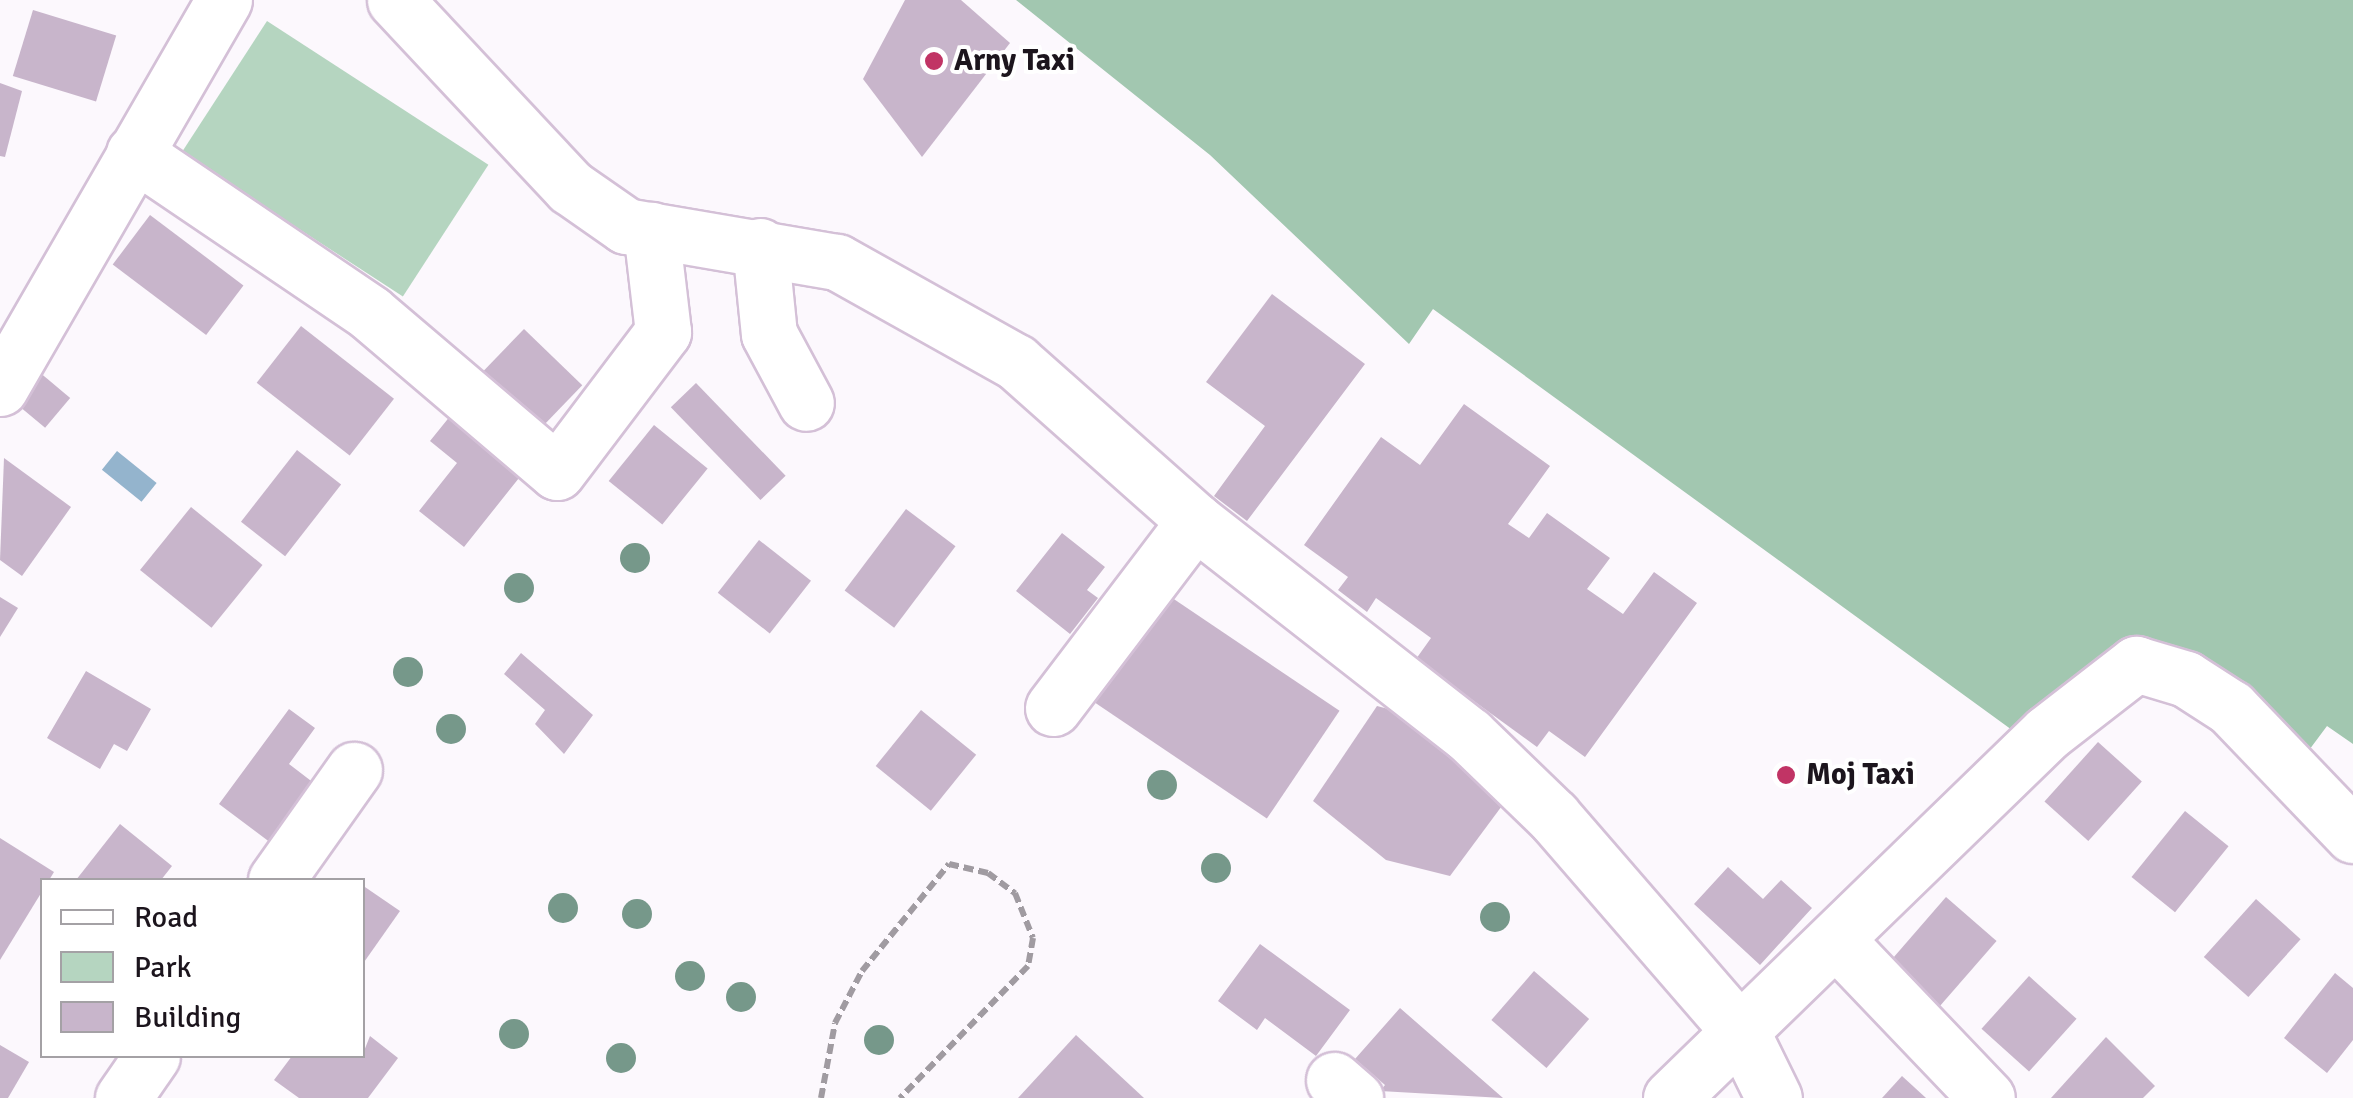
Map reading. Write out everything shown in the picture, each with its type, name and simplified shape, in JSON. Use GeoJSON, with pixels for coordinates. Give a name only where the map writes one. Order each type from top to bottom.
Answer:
{"type":"FeatureCollection","features":[{"type":"Feature","properties":{"kind":"street"},"geometry":{"type":"LineString","coordinates":[[0,388],[224,0]]}},
{"type":"Feature","properties":{"kind":"street"},"geometry":{"type":"LineString","coordinates":[[395,0],[570,187],[626,226],[837,262],[1016,362],[1195,521],[1469,735],[1553,816],[1742,1035],[1774,1098]]}},
{"type":"Feature","properties":{"kind":"street"},"geometry":{"type":"LineString","coordinates":[[134,152],[370,313],[557,472],[663,332],[651,230]]}},
{"type":"Feature","properties":{"kind":"street"},"geometry":{"type":"LineString","coordinates":[[760,246],[769,334],[806,403]]}},
{"type":"Feature","properties":{"kind":"street"},"geometry":{"type":"LineString","coordinates":[[1053,708],[1195,521]]}},
{"type":"Feature","properties":{"kind":"street"},"geometry":{"type":"LineString","coordinates":[[1671,1098],[1839,943],[2047,733],[2136,664],[2186,679],[2231,708],[2353,836]]}},
{"type":"Feature","properties":{"kind":"street"},"geometry":{"type":"LineString","coordinates":[[277,878],[354,770]]}},
{"type":"Feature","properties":{"kind":"street"},"geometry":{"type":"LineString","coordinates":[[1839,943],[1988,1098]]}},
{"type":"Feature","properties":{"kind":"street"},"geometry":{"type":"LineString","coordinates":[[123,1098],[151,1058]]}},
{"type":"Feature","properties":{"kind":"path"},"geometry":{"type":"LineString","coordinates":[[821,1098],[835,1023],[862,971],[949,864],[988,873],[1015,893],[1033,938],[1028,966],[900,1098]]}},
{"type":"Feature","properties":{"kind":"green space"},"geometry":{"type":"Polygon","coordinates":[[[1016,0],[2353,0],[2353,744],[2327,726],[2292,773],[2136,664],[2034,746],[1433,309],[1409,344],[1210,155],[1016,0]]]}},
{"type":"Feature","properties":{"kind":"green space"},"geometry":{"type":"Polygon","coordinates":[[[267,21],[488,165],[403,296],[181,153],[267,21]]]}},
{"type":"Feature","properties":{"kind":"water"},"geometry":{"type":"Polygon","coordinates":[[[117,451],[157,483],[142,502],[102,470],[117,451]]]}},
{"type":"Feature","properties":{"kind":"building","name":"Arny Taxi"},"geometry":{"type":"Polygon","coordinates":[[[905,0],[961,0],[1010,43],[922,157],[863,79],[905,0]]]}},
{"type":"Feature","properties":{"kind":"building"},"geometry":{"type":"Polygon","coordinates":[[[33,10],[116,35],[96,101],[13,76],[33,10]]]}},
{"type":"Feature","properties":{"kind":"building"},"geometry":{"type":"Polygon","coordinates":[[[0,83],[22,91],[5,157],[0,156],[0,83]]]}},
{"type":"Feature","properties":{"kind":"building"},"geometry":{"type":"Polygon","coordinates":[[[150,215],[243,285],[206,335],[113,265],[150,215]]]}},
{"type":"Feature","properties":{"kind":"building"},"geometry":{"type":"Polygon","coordinates":[[[1272,294],[1365,364],[1247,521],[1214,496],[1265,426],[1206,382],[1272,294]]]}},
{"type":"Feature","properties":{"kind":"building"},"geometry":{"type":"Polygon","coordinates":[[[301,326],[394,399],[350,455],[257,383],[301,326]]]}},
{"type":"Feature","properties":{"kind":"building"},"geometry":{"type":"Polygon","coordinates":[[[524,329],[582,385],[529,440],[471,384],[524,329]]]}},
{"type":"Feature","properties":{"kind":"building"},"geometry":{"type":"Polygon","coordinates":[[[38,371],[70,398],[45,428],[13,401],[38,371]]]}},
{"type":"Feature","properties":{"kind":"building"},"geometry":{"type":"Polygon","coordinates":[[[696,383],[786,476],[760,500],[671,407],[696,383]]]}},
{"type":"Feature","properties":{"kind":"building"},"geometry":{"type":"Polygon","coordinates":[[[1464,404],[1550,466],[1508,524],[1529,538],[1547,513],[1610,558],[1587,589],[1623,614],[1654,572],[1697,603],[1585,757],[1549,731],[1537,747],[1416,659],[1431,638],[1376,598],[1367,612],[1338,590],[1348,577],[1304,545],[1381,437],[1420,465],[1464,404]]]}},
{"type":"Feature","properties":{"kind":"building"},"geometry":{"type":"Polygon","coordinates":[[[451,415],[523,473],[464,547],[419,511],[457,463],[430,441],[451,415]]]}},
{"type":"Feature","properties":{"kind":"building"},"geometry":{"type":"Polygon","coordinates":[[[654,425],[708,468],[662,524],[609,481],[654,425]]]}},
{"type":"Feature","properties":{"kind":"building"},"geometry":{"type":"Polygon","coordinates":[[[297,450],[341,484],[285,556],[241,522],[297,450]]]}},
{"type":"Feature","properties":{"kind":"building"},"geometry":{"type":"Polygon","coordinates":[[[4,458],[71,507],[22,576],[0,560],[4,458]]]}},
{"type":"Feature","properties":{"kind":"building"},"geometry":{"type":"Polygon","coordinates":[[[191,507],[262,565],[212,628],[140,570],[191,507]]]}},
{"type":"Feature","properties":{"kind":"building"},"geometry":{"type":"Polygon","coordinates":[[[906,509],[956,546],[894,628],[845,590],[906,509]]]}},
{"type":"Feature","properties":{"kind":"building"},"geometry":{"type":"Polygon","coordinates":[[[1062,533],[1105,567],[1087,590],[1098,598],[1070,634],[1016,591],[1062,533]]]}},
{"type":"Feature","properties":{"kind":"building"},"geometry":{"type":"Polygon","coordinates":[[[759,540],[811,581],[770,633],[718,593],[759,540]]]}},
{"type":"Feature","properties":{"kind":"building"},"geometry":{"type":"Polygon","coordinates":[[[1153,585],[1340,711],[1267,819],[1080,693],[1153,585]]]}},
{"type":"Feature","properties":{"kind":"building"},"geometry":{"type":"Polygon","coordinates":[[[0,597],[18,608],[0,637],[0,597]]]}},
{"type":"Feature","properties":{"kind":"building"},"geometry":{"type":"Polygon","coordinates":[[[521,653],[593,715],[564,754],[535,724],[545,710],[504,674],[521,653]]]}},
{"type":"Feature","properties":{"kind":"building"},"geometry":{"type":"Polygon","coordinates":[[[86,671],[151,709],[127,751],[114,744],[100,769],[47,738],[86,671]]]}},
{"type":"Feature","properties":{"kind":"building"},"geometry":{"type":"Polygon","coordinates":[[[1377,706],[1411,715],[1510,795],[1450,876],[1386,860],[1313,801],[1377,706]]]}},
{"type":"Feature","properties":{"kind":"building"},"geometry":{"type":"Polygon","coordinates":[[[289,709],[315,728],[289,764],[319,787],[275,846],[219,804],[289,709]]]}},
{"type":"Feature","properties":{"kind":"building"},"geometry":{"type":"Polygon","coordinates":[[[921,710],[976,755],[931,811],[876,766],[921,710]]]}},
{"type":"Feature","properties":{"kind":"building"},"geometry":{"type":"Polygon","coordinates":[[[2098,742],[2142,781],[2088,841],[2044,801],[2098,742]]]}},
{"type":"Feature","properties":{"kind":"building"},"geometry":{"type":"Polygon","coordinates":[[[2185,811],[2229,846],[2175,912],[2132,877],[2185,811]]]}},
{"type":"Feature","properties":{"kind":"building"},"geometry":{"type":"Polygon","coordinates":[[[120,824],[172,866],[163,878],[78,878],[120,824]]]}},
{"type":"Feature","properties":{"kind":"building"},"geometry":{"type":"Polygon","coordinates":[[[0,838],[54,872],[50,878],[40,878],[40,895],[0,960],[0,838]]]}},
{"type":"Feature","properties":{"kind":"building"},"geometry":{"type":"Polygon","coordinates":[[[1728,867],[1763,899],[1781,880],[1812,908],[1760,965],[1694,904],[1728,867]]]}},
{"type":"Feature","properties":{"kind":"building"},"geometry":{"type":"Polygon","coordinates":[[[365,887],[400,911],[365,961],[365,887]]]}},
{"type":"Feature","properties":{"kind":"building"},"geometry":{"type":"Polygon","coordinates":[[[1946,897],[1997,941],[1939,1007],[1889,963],[1946,897]]]}},
{"type":"Feature","properties":{"kind":"building"},"geometry":{"type":"Polygon","coordinates":[[[2256,899],[2301,939],[2248,997],[2204,957],[2256,899]]]}},
{"type":"Feature","properties":{"kind":"building"},"geometry":{"type":"Polygon","coordinates":[[[1260,944],[1350,1010],[1316,1056],[1265,1018],[1257,1030],[1218,1001],[1260,944]]]}},
{"type":"Feature","properties":{"kind":"building"},"geometry":{"type":"Polygon","coordinates":[[[1534,971],[1589,1019],[1546,1068],[1491,1020],[1534,971]]]}},
{"type":"Feature","properties":{"kind":"building"},"geometry":{"type":"Polygon","coordinates":[[[2335,973],[2353,988],[2353,1040],[2327,1073],[2284,1038],[2335,973]]]}},
{"type":"Feature","properties":{"kind":"building"},"geometry":{"type":"Polygon","coordinates":[[[2029,976],[2077,1019],[2029,1072],[1981,1029],[2029,976]]]}},
{"type":"Feature","properties":{"kind":"building"},"geometry":{"type":"Polygon","coordinates":[[[1400,1008],[1503,1098],[1380,1091],[1385,1085],[1355,1059],[1400,1008]]]}},
{"type":"Feature","properties":{"kind":"building"},"geometry":{"type":"Polygon","coordinates":[[[1076,1035],[1144,1098],[1018,1098],[1076,1035]]]}},
{"type":"Feature","properties":{"kind":"building"},"geometry":{"type":"Polygon","coordinates":[[[370,1036],[398,1058],[368,1098],[299,1098],[274,1080],[290,1058],[365,1058],[370,1036]]]}},
{"type":"Feature","properties":{"kind":"building"},"geometry":{"type":"Polygon","coordinates":[[[2106,1037],[2155,1086],[2143,1098],[2051,1098],[2106,1037]]]}},
{"type":"Feature","properties":{"kind":"building"},"geometry":{"type":"Polygon","coordinates":[[[0,1045],[29,1062],[8,1098],[0,1098],[0,1045]]]}},
{"type":"Feature","properties":{"kind":"building"},"geometry":{"type":"Polygon","coordinates":[[[1902,1076],[1926,1098],[1882,1098],[1902,1076]]]}},
{"type":"Feature","properties":{"kind":"place","name":"Arny Taxi"},"geometry":{"type":"Point","coordinates":[934,61]}},
{"type":"Feature","properties":{"kind":"place","name":"Moj Taxi"},"geometry":{"type":"Point","coordinates":[1786,775]}}]}
